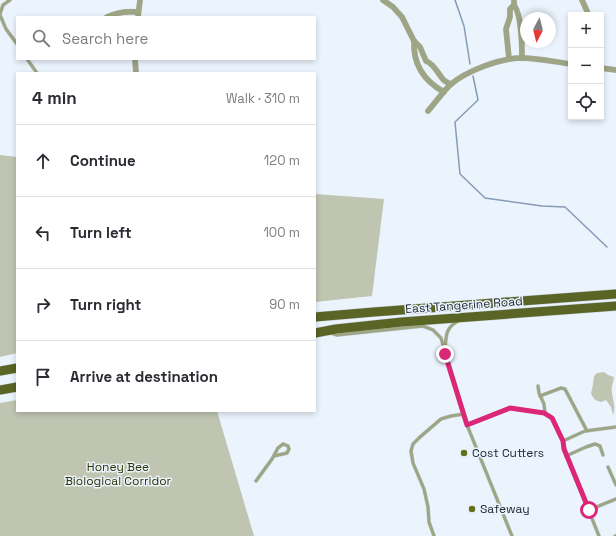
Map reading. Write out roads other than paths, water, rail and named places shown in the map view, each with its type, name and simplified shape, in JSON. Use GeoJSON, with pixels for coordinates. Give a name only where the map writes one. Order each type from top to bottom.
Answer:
{"type":"FeatureCollection","features":[{"type":"Feature","properties":{"kind":"main road","name":"East Tangerine Road"},"geometry":{"type":"LineString","coordinates":[[316,317],[616,294]]}},
{"type":"Feature","properties":{"kind":"main road","name":"East Tangerine Road"},"geometry":{"type":"LineString","coordinates":[[316,333],[370,325],[616,306]]}},
{"type":"Feature","properties":{"kind":"main road"},"geometry":{"type":"LineString","coordinates":[[0,371],[16,368]]}},
{"type":"Feature","properties":{"kind":"main road"},"geometry":{"type":"LineString","coordinates":[[0,390],[16,387]]}},
{"type":"Feature","properties":{"kind":"street"},"geometry":{"type":"LineString","coordinates":[[109,16],[125,11],[138,14],[140,0]]}},
{"type":"Feature","properties":{"kind":"street"},"geometry":{"type":"LineString","coordinates":[[383,0],[393,7],[402,17],[414,42],[420,47],[426,61],[430,62],[443,80],[451,84]]}},
{"type":"Feature","properties":{"kind":"street"},"geometry":{"type":"LineString","coordinates":[[582,0],[587,12]]}},
{"type":"Feature","properties":{"kind":"street"},"geometry":{"type":"LineString","coordinates":[[509,59],[506,28],[510,17],[510,8],[514,3],[521,30],[522,58]]}},
{"type":"Feature","properties":{"kind":"street"},"geometry":{"type":"LineString","coordinates":[[414,42],[414,49],[420,71],[436,87],[444,92]]}},
{"type":"Feature","properties":{"kind":"street"},"geometry":{"type":"LineString","coordinates":[[428,112],[451,84],[478,68],[509,59],[522,58],[568,64]]}},
{"type":"Feature","properties":{"kind":"street"},"geometry":{"type":"LineString","coordinates":[[135,60],[136,72]]}},
{"type":"Feature","properties":{"kind":"street"},"geometry":{"type":"LineString","coordinates":[[604,68],[616,70]]}},
{"type":"Feature","properties":{"kind":"lane"},"geometry":{"type":"LineString","coordinates":[[10,0],[3,5],[0,15],[6,28],[16,43]]}},
{"type":"Feature","properties":{"kind":"lane"},"geometry":{"type":"LineString","coordinates":[[28,60],[36,72]]}},
{"type":"Feature","properties":{"kind":"lane"},"geometry":{"type":"LineString","coordinates":[[445,354],[446,334],[453,324],[467,317]]}},
{"type":"Feature","properties":{"kind":"lane"},"geometry":{"type":"LineString","coordinates":[[326,331],[337,335],[423,326],[433,330],[440,338],[467,425],[512,536]]}},
{"type":"Feature","properties":{"kind":"lane"},"geometry":{"type":"LineString","coordinates":[[538,386],[539,394],[544,404],[544,413]]}},
{"type":"Feature","properties":{"kind":"lane"},"geometry":{"type":"LineString","coordinates":[[540,396],[561,388],[565,389],[587,431]]}},
{"type":"Feature","properties":{"kind":"lane"},"geometry":{"type":"LineString","coordinates":[[467,425],[510,408],[544,413],[552,418],[563,441],[566,456],[599,536]]}},
{"type":"Feature","properties":{"kind":"lane"},"geometry":{"type":"LineString","coordinates":[[434,536],[429,522],[428,507],[424,489],[413,463],[412,451],[414,444],[420,437],[441,420],[450,416],[464,414]]}},
{"type":"Feature","properties":{"kind":"lane"},"geometry":{"type":"LineString","coordinates":[[563,441],[587,431],[616,427]]}},
{"type":"Feature","properties":{"kind":"lane"},"geometry":{"type":"LineString","coordinates":[[256,481],[278,448],[283,444],[288,446],[289,449],[287,453],[274,456]]}},
{"type":"Feature","properties":{"kind":"lane"},"geometry":{"type":"LineString","coordinates":[[566,456],[595,444],[600,446],[603,454]]}},
{"type":"Feature","properties":{"kind":"lane"},"geometry":{"type":"LineString","coordinates":[[608,467],[615,483]]}},
{"type":"Feature","properties":{"kind":"lane"},"geometry":{"type":"LineString","coordinates":[[589,510],[616,499]]}},
{"type":"Feature","properties":{"kind":"waterway"},"geometry":{"type":"LineString","coordinates":[[455,0],[464,26],[470,64]]}},
{"type":"Feature","properties":{"kind":"waterway"},"geometry":{"type":"LineString","coordinates":[[473,76],[478,100],[455,122],[460,174],[485,198],[542,206],[565,207],[607,247]]}},
{"type":"Feature","properties":{"kind":"place","name":"Cost Cutters"},"geometry":{"type":"Point","coordinates":[464,453]}},
{"type":"Feature","properties":{"kind":"place","name":"Safeway"},"geometry":{"type":"Point","coordinates":[472,509]}},
{"type":"Feature","properties":{"kind":"park label","name":"Honey Bee Biological Corridor"},"geometry":{"type":"Point","coordinates":[118,474]}}]}
